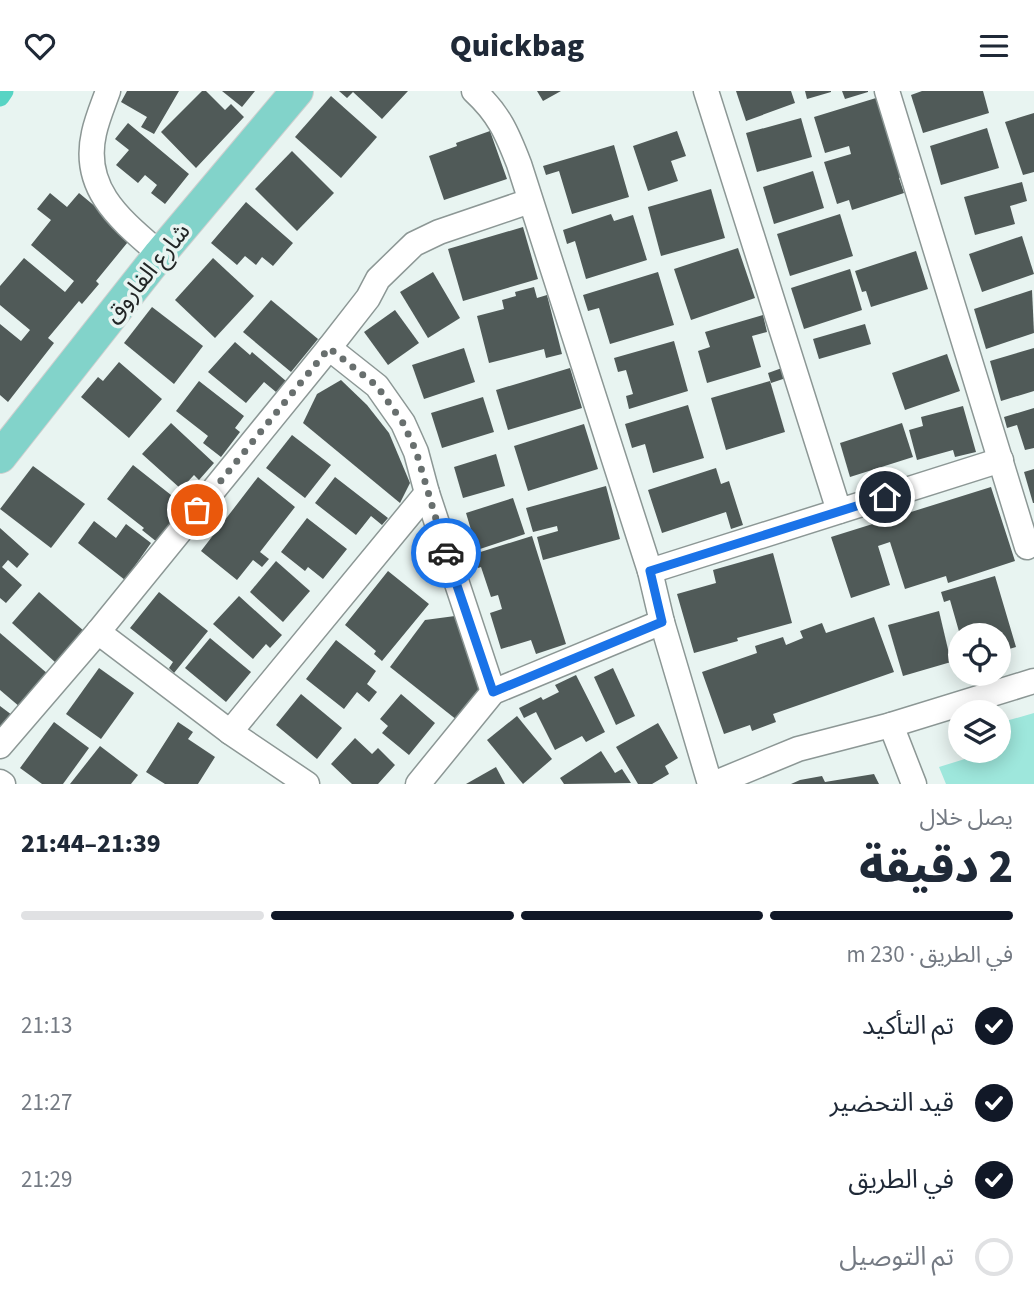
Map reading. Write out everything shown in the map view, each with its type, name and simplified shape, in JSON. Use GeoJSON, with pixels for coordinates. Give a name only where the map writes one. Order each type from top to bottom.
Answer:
{"type":"FeatureCollection","features":[{"type":"Feature","properties":{"kind":"main road","name":"شارع الفاروق"},"geometry":{"type":"LineString","coordinates":[[0,457],[160,254],[297,91]]}},
{"type":"Feature","properties":{"kind":"street"},"geometry":{"type":"LineString","coordinates":[[108,91],[94,134],[92,170],[99,189],[118,218],[160,254]]}},
{"type":"Feature","properties":{"kind":"street"},"geometry":{"type":"LineString","coordinates":[[474,91],[494,110],[504,125],[530,201],[650,571],[662,622],[711,784],[798,749],[891,725],[1034,681]]}},
{"type":"Feature","properties":{"kind":"street"},"geometry":{"type":"LineString","coordinates":[[706,91],[839,511]]}},
{"type":"Feature","properties":{"kind":"street"},"geometry":{"type":"LineString","coordinates":[[887,91],[1027,547]]}},
{"type":"Feature","properties":{"kind":"street"},"geometry":{"type":"LineString","coordinates":[[0,746],[98,632],[329,348],[368,298],[378,279],[414,244],[439,232],[530,201]]}},
{"type":"Feature","properties":{"kind":"street"},"geometry":{"type":"LineString","coordinates":[[329,348],[377,386],[403,423],[416,451],[427,493],[493,692]]}},
{"type":"Feature","properties":{"kind":"street"},"geometry":{"type":"LineString","coordinates":[[650,571],[1002,460]]}},
{"type":"Feature","properties":{"kind":"street"},"geometry":{"type":"LineString","coordinates":[[230,731],[427,493]]}},
{"type":"Feature","properties":{"kind":"street"},"geometry":{"type":"LineString","coordinates":[[418,784],[493,692],[662,622]]}},
{"type":"Feature","properties":{"kind":"street"},"geometry":{"type":"LineString","coordinates":[[98,632],[230,731],[307,784]]}},
{"type":"Feature","properties":{"kind":"street"},"geometry":{"type":"LineString","coordinates":[[891,725],[914,784]]}},
{"type":"Feature","properties":{"kind":"shaded area"},"geometry":{"type":"Polygon","coordinates":[[[1034,713],[1034,784],[946,784],[939,767],[952,763],[1011,763],[1011,720],[1034,713]]]}},
{"type":"Feature","properties":{"kind":"building"},"geometry":{"type":"Polygon","coordinates":[[[127,91],[179,91],[154,134],[141,127],[147,117],[121,102],[127,91]]]}},
{"type":"Feature","properties":{"kind":"building"},"geometry":{"type":"Polygon","coordinates":[[[202,91],[206,91],[225,110],[231,104],[244,117],[196,168],[161,132],[202,91]]]}},
{"type":"Feature","properties":{"kind":"building"},"geometry":{"type":"Polygon","coordinates":[[[222,91],[255,91],[242,107],[222,91]]]}},
{"type":"Feature","properties":{"kind":"building"},"geometry":{"type":"Polygon","coordinates":[[[339,91],[408,91],[382,119],[353,92],[347,98],[339,91]]]}},
{"type":"Feature","properties":{"kind":"building"},"geometry":{"type":"Polygon","coordinates":[[[537,91],[561,91],[543,101],[537,91]]]}},
{"type":"Feature","properties":{"kind":"building"},"geometry":{"type":"Polygon","coordinates":[[[736,91],[791,91],[795,103],[746,121],[736,91]]]}},
{"type":"Feature","properties":{"kind":"building"},"geometry":{"type":"Polygon","coordinates":[[[805,91],[831,91],[831,92],[807,99],[805,91]]]}},
{"type":"Feature","properties":{"kind":"building"},"geometry":{"type":"Polygon","coordinates":[[[842,91],[868,91],[868,92],[845,99],[842,91]]]}},
{"type":"Feature","properties":{"kind":"building"},"geometry":{"type":"Polygon","coordinates":[[[922,91],[983,91],[989,113],[923,133],[911,95],[922,91]]]}},
{"type":"Feature","properties":{"kind":"building"},"geometry":{"type":"Polygon","coordinates":[[[331,96],[377,137],[341,178],[295,137],[331,96]]]}},
{"type":"Feature","properties":{"kind":"building"},"geometry":{"type":"Polygon","coordinates":[[[876,98],[904,193],[852,210],[849,200],[837,204],[824,162],[851,154],[849,146],[825,153],[814,117],[876,98]]]}},
{"type":"Feature","properties":{"kind":"building"},"geometry":{"type":"Polygon","coordinates":[[[1034,113],[1034,172],[1023,175],[1005,122],[1034,113]]]}},
{"type":"Feature","properties":{"kind":"building"},"geometry":{"type":"Polygon","coordinates":[[[801,118],[812,157],[757,172],[746,133],[801,118]]]}},
{"type":"Feature","properties":{"kind":"building"},"geometry":{"type":"Polygon","coordinates":[[[128,123],[189,174],[165,204],[151,193],[157,185],[145,175],[138,183],[116,165],[129,150],[115,139],[128,123]]]}},
{"type":"Feature","properties":{"kind":"building"},"geometry":{"type":"Polygon","coordinates":[[[987,128],[999,168],[941,185],[930,146],[987,128]]]}},
{"type":"Feature","properties":{"kind":"building"},"geometry":{"type":"Polygon","coordinates":[[[490,131],[507,179],[444,200],[429,156],[490,131]]]}},
{"type":"Feature","properties":{"kind":"building"},"geometry":{"type":"Polygon","coordinates":[[[677,131],[686,156],[671,161],[678,181],[648,191],[633,146],[677,131]]]}},
{"type":"Feature","properties":{"kind":"building"},"geometry":{"type":"Polygon","coordinates":[[[614,145],[629,197],[572,214],[559,171],[546,175],[543,166],[614,145]]]}},
{"type":"Feature","properties":{"kind":"building"},"geometry":{"type":"Polygon","coordinates":[[[292,151],[334,193],[297,231],[255,189],[292,151]]]}},
{"type":"Feature","properties":{"kind":"building"},"geometry":{"type":"Polygon","coordinates":[[[813,171],[824,208],[774,224],[763,187],[813,171]]]}},
{"type":"Feature","properties":{"kind":"building"},"geometry":{"type":"Polygon","coordinates":[[[1022,182],[1027,201],[1010,206],[1015,224],[975,235],[964,197],[1022,182]]]}},
{"type":"Feature","properties":{"kind":"building"},"geometry":{"type":"Polygon","coordinates":[[[711,189],[725,238],[661,256],[648,207],[711,189]]]}},
{"type":"Feature","properties":{"kind":"building"},"geometry":{"type":"Polygon","coordinates":[[[50,193],[67,207],[79,193],[132,237],[96,281],[99,284],[82,304],[79,301],[48,338],[54,343],[8,402],[0,395],[0,324],[21,341],[30,330],[0,305],[0,286],[24,258],[65,292],[74,281],[31,245],[51,220],[37,209],[50,193]]]}},
{"type":"Feature","properties":{"kind":"building"},"geometry":{"type":"Polygon","coordinates":[[[246,202],[293,243],[273,266],[262,257],[256,265],[245,256],[237,265],[211,243],[246,202]]]}},
{"type":"Feature","properties":{"kind":"building"},"geometry":{"type":"Polygon","coordinates":[[[611,214],[614,221],[633,215],[647,260],[586,279],[575,241],[567,244],[563,230],[611,214]]]}},
{"type":"Feature","properties":{"kind":"building"},"geometry":{"type":"Polygon","coordinates":[[[840,214],[853,256],[790,276],[777,234],[840,214]]]}},
{"type":"Feature","properties":{"kind":"building"},"geometry":{"type":"Polygon","coordinates":[[[523,227],[538,279],[463,301],[448,249],[523,227]]]}},
{"type":"Feature","properties":{"kind":"building"},"geometry":{"type":"Polygon","coordinates":[[[1022,236],[1034,274],[982,292],[969,254],[1022,236]]]}},
{"type":"Feature","properties":{"kind":"building"},"geometry":{"type":"Polygon","coordinates":[[[738,248],[755,298],[691,320],[674,269],[738,248]]]}},
{"type":"Feature","properties":{"kind":"building"},"geometry":{"type":"Polygon","coordinates":[[[916,251],[928,289],[871,307],[866,291],[862,292],[855,271],[916,251]]]}},
{"type":"Feature","properties":{"kind":"building"},"geometry":{"type":"Polygon","coordinates":[[[213,258],[254,296],[215,338],[175,300],[213,258]]]}},
{"type":"Feature","properties":{"kind":"building"},"geometry":{"type":"Polygon","coordinates":[[[850,269],[862,310],[804,329],[791,288],[850,269]]]}},
{"type":"Feature","properties":{"kind":"building"},"geometry":{"type":"Polygon","coordinates":[[[433,272],[460,318],[428,338],[400,292],[433,272]]]}},
{"type":"Feature","properties":{"kind":"building"},"geometry":{"type":"Polygon","coordinates":[[[658,272],[674,325],[610,344],[599,308],[588,311],[583,295],[658,272]]]}},
{"type":"Feature","properties":{"kind":"building"},"geometry":{"type":"Polygon","coordinates":[[[534,287],[537,298],[547,295],[562,354],[546,358],[544,349],[489,363],[477,316],[504,309],[502,300],[516,296],[515,292],[534,287]]]}},
{"type":"Feature","properties":{"kind":"building"},"geometry":{"type":"Polygon","coordinates":[[[1032,290],[1034,333],[986,349],[974,309],[1032,290]]]}},
{"type":"Feature","properties":{"kind":"building"},"geometry":{"type":"Polygon","coordinates":[[[271,300],[318,339],[291,372],[243,332],[271,300]]]}},
{"type":"Feature","properties":{"kind":"building"},"geometry":{"type":"Polygon","coordinates":[[[152,307],[203,346],[174,384],[124,343],[152,307]]]}},
{"type":"Feature","properties":{"kind":"building"},"geometry":{"type":"Polygon","coordinates":[[[395,310],[419,343],[388,365],[364,332],[395,310]]]}},
{"type":"Feature","properties":{"kind":"building"},"geometry":{"type":"Polygon","coordinates":[[[763,315],[767,332],[752,336],[761,367],[707,383],[698,351],[710,347],[705,332],[763,315]]]}},
{"type":"Feature","properties":{"kind":"building"},"geometry":{"type":"Polygon","coordinates":[[[865,324],[871,344],[819,359],[813,339],[865,324]]]}},
{"type":"Feature","properties":{"kind":"building"},"geometry":{"type":"Polygon","coordinates":[[[674,341],[688,391],[629,409],[626,396],[633,394],[626,370],[618,372],[614,358],[674,341]]]}},
{"type":"Feature","properties":{"kind":"building"},"geometry":{"type":"Polygon","coordinates":[[[235,342],[250,355],[252,352],[286,381],[276,392],[264,382],[246,403],[208,372],[235,342]]]}},
{"type":"Feature","properties":{"kind":"building"},"geometry":{"type":"Polygon","coordinates":[[[464,348],[475,382],[424,399],[412,365],[464,348]]]}},
{"type":"Feature","properties":{"kind":"building"},"geometry":{"type":"Polygon","coordinates":[[[1034,348],[1034,391],[1001,401],[990,361],[1034,348]]]}},
{"type":"Feature","properties":{"kind":"building"},"geometry":{"type":"Polygon","coordinates":[[[947,354],[960,391],[905,410],[892,373],[947,354]]]}},
{"type":"Feature","properties":{"kind":"building"},"geometry":{"type":"Polygon","coordinates":[[[119,362],[162,399],[129,438],[81,397],[98,377],[103,381],[119,362]]]}},
{"type":"Feature","properties":{"kind":"building"},"geometry":{"type":"Polygon","coordinates":[[[570,368],[582,408],[508,430],[496,390],[570,368]]]}},
{"type":"Feature","properties":{"kind":"building"},"geometry":{"type":"Polygon","coordinates":[[[782,368],[786,378],[771,383],[768,373],[782,368]]]}},
{"type":"Feature","properties":{"kind":"building"},"geometry":{"type":"Polygon","coordinates":[[[341,380],[367,405],[389,433],[410,483],[400,503],[303,423],[317,394],[341,380]]]}},
{"type":"Feature","properties":{"kind":"building"},"geometry":{"type":"Polygon","coordinates":[[[199,381],[244,416],[235,428],[240,432],[221,457],[203,443],[208,436],[176,411],[199,381]]]}},
{"type":"Feature","properties":{"kind":"building"},"geometry":{"type":"Polygon","coordinates":[[[770,381],[785,432],[726,450],[711,398],[770,381]]]}},
{"type":"Feature","properties":{"kind":"building"},"geometry":{"type":"Polygon","coordinates":[[[483,397],[494,432],[442,448],[431,413],[483,397]]]}},
{"type":"Feature","properties":{"kind":"building"},"geometry":{"type":"Polygon","coordinates":[[[688,405],[704,458],[653,473],[645,444],[632,448],[625,424],[688,405]]]}},
{"type":"Feature","properties":{"kind":"building"},"geometry":{"type":"Polygon","coordinates":[[[963,406],[976,452],[955,457],[953,450],[917,460],[909,430],[923,426],[921,417],[963,406]]]}},
{"type":"Feature","properties":{"kind":"building"},"geometry":{"type":"Polygon","coordinates":[[[1034,408],[1034,448],[1025,450],[1017,425],[1007,428],[1004,417],[1034,408]]]}},
{"type":"Feature","properties":{"kind":"building"},"geometry":{"type":"Polygon","coordinates":[[[171,423],[214,463],[199,480],[194,475],[181,489],[142,454],[171,423]]]}},
{"type":"Feature","properties":{"kind":"building"},"geometry":{"type":"Polygon","coordinates":[[[902,423],[913,457],[850,477],[840,443],[902,423]]]}},
{"type":"Feature","properties":{"kind":"building"},"geometry":{"type":"Polygon","coordinates":[[[584,424],[598,469],[528,491],[514,446],[584,424]]]}},
{"type":"Feature","properties":{"kind":"building"},"geometry":{"type":"Polygon","coordinates":[[[292,435],[331,465],[305,498],[266,468],[292,435]]]}},
{"type":"Feature","properties":{"kind":"building"},"geometry":{"type":"Polygon","coordinates":[[[496,454],[505,486],[463,498],[454,467],[496,454]]]}},
{"type":"Feature","properties":{"kind":"building"},"geometry":{"type":"Polygon","coordinates":[[[133,465],[185,506],[157,542],[142,530],[144,528],[107,499],[133,465]]]}},
{"type":"Feature","properties":{"kind":"building"},"geometry":{"type":"Polygon","coordinates":[[[33,466],[85,504],[51,548],[0,509],[33,466]]]}},
{"type":"Feature","properties":{"kind":"building"},"geometry":{"type":"Polygon","coordinates":[[[716,468],[721,484],[729,481],[743,525],[731,529],[726,512],[662,533],[648,490],[716,468]]]}},
{"type":"Feature","properties":{"kind":"building"},"geometry":{"type":"Polygon","coordinates":[[[1034,469],[1034,503],[1033,503],[1024,472],[1034,469]]]}},
{"type":"Feature","properties":{"kind":"building"},"geometry":{"type":"Polygon","coordinates":[[[258,477],[295,507],[260,552],[269,559],[262,567],[253,560],[237,580],[201,551],[258,477]]]}},
{"type":"Feature","properties":{"kind":"building"},"geometry":{"type":"Polygon","coordinates":[[[335,477],[388,518],[382,525],[371,516],[356,535],[315,503],[335,477]]]}},
{"type":"Feature","properties":{"kind":"building"},"geometry":{"type":"Polygon","coordinates":[[[606,486],[620,539],[543,560],[537,537],[558,531],[557,526],[533,532],[526,508],[606,486]]]}},
{"type":"Feature","properties":{"kind":"building"},"geometry":{"type":"Polygon","coordinates":[[[991,487],[1015,561],[948,583],[946,576],[905,589],[890,542],[878,546],[890,585],[851,598],[831,537],[991,487]]]}},
{"type":"Feature","properties":{"kind":"building"},"geometry":{"type":"Polygon","coordinates":[[[513,498],[525,534],[477,550],[466,513],[513,498]]]}},
{"type":"Feature","properties":{"kind":"building"},"geometry":{"type":"Polygon","coordinates":[[[307,518],[347,549],[323,579],[308,567],[305,571],[281,552],[307,518]]]}},
{"type":"Feature","properties":{"kind":"building"},"geometry":{"type":"Polygon","coordinates":[[[94,521],[116,538],[126,524],[151,543],[125,580],[78,543],[94,521]]]}},
{"type":"Feature","properties":{"kind":"building"},"geometry":{"type":"Polygon","coordinates":[[[0,528],[29,554],[17,568],[8,560],[2,567],[22,585],[6,603],[0,598],[0,528]]]}},
{"type":"Feature","properties":{"kind":"building"},"geometry":{"type":"Polygon","coordinates":[[[532,536],[566,644],[536,654],[531,640],[501,649],[490,613],[502,609],[498,595],[491,597],[474,554],[532,536]]]}},
{"type":"Feature","properties":{"kind":"building"},"geometry":{"type":"Polygon","coordinates":[[[773,553],[792,623],[694,653],[677,594],[716,583],[713,570],[773,553]]]}},
{"type":"Feature","properties":{"kind":"building"},"geometry":{"type":"Polygon","coordinates":[[[276,561],[310,591],[283,622],[250,592],[276,561]]]}},
{"type":"Feature","properties":{"kind":"building"},"geometry":{"type":"Polygon","coordinates":[[[388,571],[429,604],[382,661],[374,654],[376,651],[345,625],[388,571]]]}},
{"type":"Feature","properties":{"kind":"building"},"geometry":{"type":"Polygon","coordinates":[[[995,576],[1009,623],[957,623],[950,600],[944,602],[941,592],[995,576]]]}},
{"type":"Feature","properties":{"kind":"building"},"geometry":{"type":"Polygon","coordinates":[[[39,592],[84,631],[56,663],[12,623],[39,592]]]}},
{"type":"Feature","properties":{"kind":"building"},"geometry":{"type":"Polygon","coordinates":[[[159,592],[208,631],[174,673],[169,668],[173,662],[130,628],[159,592]]]}},
{"type":"Feature","properties":{"kind":"building"},"geometry":{"type":"Polygon","coordinates":[[[239,596],[282,635],[270,648],[266,644],[253,659],[213,624],[239,596]]]}},
{"type":"Feature","properties":{"kind":"building"},"geometry":{"type":"Polygon","coordinates":[[[939,611],[948,649],[948,663],[903,676],[888,625],[939,611]]]}},
{"type":"Feature","properties":{"kind":"building"},"geometry":{"type":"Polygon","coordinates":[[[455,616],[483,695],[462,724],[390,667],[425,620],[455,616]]]}},
{"type":"Feature","properties":{"kind":"building"},"geometry":{"type":"Polygon","coordinates":[[[874,617],[894,672],[773,714],[776,722],[752,731],[750,725],[724,734],[702,672],[757,653],[755,646],[783,637],[786,645],[803,638],[800,631],[822,623],[826,633],[874,617]]]}},
{"type":"Feature","properties":{"kind":"building"},"geometry":{"type":"Polygon","coordinates":[[[1011,630],[1016,647],[1011,648],[1011,630]]]}},
{"type":"Feature","properties":{"kind":"building"},"geometry":{"type":"Polygon","coordinates":[[[0,633],[48,674],[20,707],[0,690],[0,633]]]}},
{"type":"Feature","properties":{"kind":"building"},"geometry":{"type":"Polygon","coordinates":[[[210,638],[251,672],[226,702],[185,668],[210,638]]]}},
{"type":"Feature","properties":{"kind":"building"},"geometry":{"type":"Polygon","coordinates":[[[336,640],[376,671],[367,684],[377,692],[369,702],[357,692],[344,709],[306,679],[336,640]]]}},
{"type":"Feature","properties":{"kind":"building"},"geometry":{"type":"Polygon","coordinates":[[[99,668],[134,693],[101,739],[66,714],[99,668]]]}},
{"type":"Feature","properties":{"kind":"building"},"geometry":{"type":"Polygon","coordinates":[[[613,668],[635,716],[616,725],[594,677],[613,668]]]}},
{"type":"Feature","properties":{"kind":"building"},"geometry":{"type":"Polygon","coordinates":[[[576,675],[605,732],[586,742],[582,736],[555,750],[536,712],[524,718],[519,708],[559,692],[555,685],[576,675]]]}},
{"type":"Feature","properties":{"kind":"building"},"geometry":{"type":"Polygon","coordinates":[[[301,694],[342,728],[317,759],[276,725],[301,694]]]}},
{"type":"Feature","properties":{"kind":"building"},"geometry":{"type":"Polygon","coordinates":[[[401,694],[435,723],[409,755],[382,733],[388,726],[380,719],[401,694]]]}},
{"type":"Feature","properties":{"kind":"building"},"geometry":{"type":"Polygon","coordinates":[[[0,706],[12,715],[0,730],[0,706]]]}},
{"type":"Feature","properties":{"kind":"building"},"geometry":{"type":"Polygon","coordinates":[[[517,716],[552,759],[523,784],[487,740],[517,716]]]}},
{"type":"Feature","properties":{"kind":"building"},"geometry":{"type":"Polygon","coordinates":[[[54,722],[89,748],[63,784],[42,784],[20,768],[54,722]]]}},
{"type":"Feature","properties":{"kind":"building"},"geometry":{"type":"Polygon","coordinates":[[[178,722],[193,732],[188,739],[215,757],[198,784],[165,784],[146,772],[178,722]]]}},
{"type":"Feature","properties":{"kind":"building"},"geometry":{"type":"Polygon","coordinates":[[[658,723],[678,758],[665,766],[669,774],[652,784],[638,784],[616,747],[658,723]]]}},
{"type":"Feature","properties":{"kind":"building"},"geometry":{"type":"Polygon","coordinates":[[[355,738],[372,754],[378,748],[395,765],[378,784],[352,784],[331,764],[355,738]]]}},
{"type":"Feature","properties":{"kind":"building"},"geometry":{"type":"Polygon","coordinates":[[[100,746],[138,775],[131,784],[70,784],[100,746]]]}},
{"type":"Feature","properties":{"kind":"building"},"geometry":{"type":"Polygon","coordinates":[[[601,751],[615,773],[622,769],[631,783],[564,784],[560,778],[601,751]]]}},
{"type":"Feature","properties":{"kind":"building"},"geometry":{"type":"Polygon","coordinates":[[[496,767],[505,784],[466,784],[496,767]]]}},
{"type":"Feature","properties":{"kind":"building"},"geometry":{"type":"Polygon","coordinates":[[[874,774],[879,784],[791,784],[822,776],[825,782],[874,774]]]}},
{"type":"Feature","properties":{"kind":"waterway"},"geometry":{"type":"LineString","coordinates":[[0,97],[4,91]]}},
{"type":"Feature","properties":{"kind":"way so far"},"geometry":{"type":"LineString","coordinates":[[197,510],[329,348],[377,386],[403,423],[416,451],[446,553]]}},
{"type":"Feature","properties":{"kind":"route"},"geometry":{"type":"LineString","coordinates":[[446,553],[493,692],[662,622],[650,571],[885,497]]}}]}
